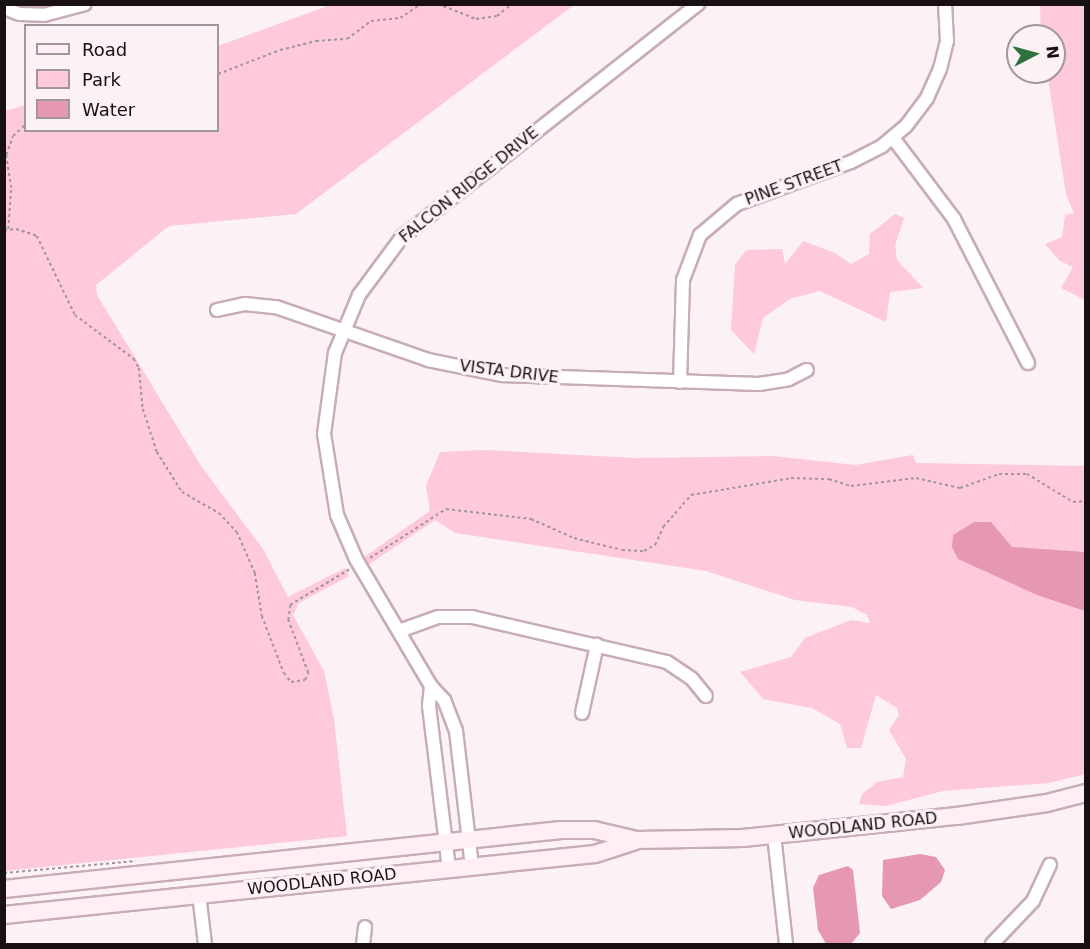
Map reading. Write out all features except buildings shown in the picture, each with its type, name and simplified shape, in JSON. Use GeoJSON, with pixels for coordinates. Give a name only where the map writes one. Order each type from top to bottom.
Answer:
{"type":"FeatureCollection","features":[{"type":"Feature","properties":{"kind":"main road","name":"WOODLAND ROAD"},"geometry":{"type":"LineString","coordinates":[[4,889],[469,839],[594,830],[637,840],[774,835],[1006,810],[1086,793]]}},
{"type":"Feature","properties":{"kind":"main road","name":"WOODLAND ROAD"},"geometry":{"type":"LineString","coordinates":[[4,915],[595,854],[637,840]]}},
{"type":"Feature","properties":{"kind":"street"},"geometry":{"type":"LineString","coordinates":[[4,8],[20,14],[44,15],[85,4]]}},
{"type":"Feature","properties":{"kind":"street","name":"FALCON RIDGE DRIVE"},"geometry":{"type":"LineString","coordinates":[[472,867],[456,731],[444,700],[431,686],[359,564],[337,515],[325,458],[325,405],[343,330],[372,275],[423,218],[698,4]]}},
{"type":"Feature","properties":{"kind":"street","name":"PINE STREET"},"geometry":{"type":"LineString","coordinates":[[680,382],[686,264],[710,222],[737,204],[851,162],[893,138],[917,113],[935,84],[947,41],[945,4]]}},
{"type":"Feature","properties":{"kind":"street"},"geometry":{"type":"LineString","coordinates":[[893,138],[954,219],[1028,363]]}},
{"type":"Feature","properties":{"kind":"street","name":"VISTA DRIVE"},"geometry":{"type":"LineString","coordinates":[[217,310],[261,305],[343,330],[428,360],[502,375],[774,383],[807,370]]}},
{"type":"Feature","properties":{"kind":"street"},"geometry":{"type":"LineString","coordinates":[[399,631],[421,621],[455,615],[597,645],[667,662],[692,679],[706,696]]}},
{"type":"Feature","properties":{"kind":"street"},"geometry":{"type":"LineString","coordinates":[[582,713],[597,645]]}},
{"type":"Feature","properties":{"kind":"street"},"geometry":{"type":"LineString","coordinates":[[431,686],[429,706],[448,869]]}},
{"type":"Feature","properties":{"kind":"street"},"geometry":{"type":"LineString","coordinates":[[774,835],[786,945]]}},
{"type":"Feature","properties":{"kind":"street"},"geometry":{"type":"LineString","coordinates":[[992,945],[1033,901],[1050,865]]}},
{"type":"Feature","properties":{"kind":"street"},"geometry":{"type":"LineString","coordinates":[[199,894],[205,945]]}},
{"type":"Feature","properties":{"kind":"street"},"geometry":{"type":"LineString","coordinates":[[363,945],[365,927]]}},
{"type":"Feature","properties":{"kind":"path"},"geometry":{"type":"LineString","coordinates":[[219,74],[280,50],[316,41],[346,39],[371,21],[400,18],[421,4]]}},
{"type":"Feature","properties":{"kind":"path"},"geometry":{"type":"LineString","coordinates":[[438,4],[476,19],[497,16],[513,4]]}},
{"type":"Feature","properties":{"kind":"path"},"geometry":{"type":"LineString","coordinates":[[9,230],[10,188],[6,155],[13,136],[24,126]]}},
{"type":"Feature","properties":{"kind":"path"},"geometry":{"type":"LineString","coordinates":[[4,230],[37,236],[75,315],[134,359],[139,368],[143,409],[157,452],[182,492],[219,513],[237,532],[255,573],[262,616],[284,673],[291,682],[305,680],[308,673],[288,620],[290,605],[446,509],[531,519],[574,538],[622,550],[645,550],[655,545],[663,527],[691,495],[791,478],[829,479],[851,486],[916,478],[960,488],[999,474],[1027,474],[1073,502],[1086,501]]}},
{"type":"Feature","properties":{"kind":"green space"},"geometry":{"type":"Polygon","coordinates":[[[330,5],[574,5],[296,214],[169,226],[96,285],[97,295],[201,466],[263,549],[288,597],[345,568],[349,576],[299,603],[293,615],[324,671],[334,719],[347,836],[5,871],[5,111],[24,105],[24,132],[219,132],[219,46],[330,5]]]}},
{"type":"Feature","properties":{"kind":"green space"},"geometry":{"type":"Polygon","coordinates":[[[1040,5],[1085,5],[1085,300],[1061,288],[1073,267],[1060,261],[1045,244],[1062,237],[1065,215],[1074,213],[1066,194],[1049,84],[1066,84],[1066,24],[1041,24],[1040,5]]]}},
{"type":"Feature","properties":{"kind":"green space"},"geometry":{"type":"Polygon","coordinates":[[[895,214],[904,218],[895,245],[897,260],[923,288],[890,292],[886,322],[820,291],[790,299],[763,318],[754,354],[731,330],[735,265],[746,250],[782,249],[785,264],[803,241],[835,253],[851,264],[869,254],[870,234],[895,214]]]}},
{"type":"Feature","properties":{"kind":"green space"},"geometry":{"type":"Polygon","coordinates":[[[485,450],[635,458],[773,456],[855,465],[913,455],[916,463],[1085,466],[1085,774],[1049,783],[943,791],[886,806],[859,804],[862,794],[877,782],[903,777],[906,759],[889,730],[899,715],[897,708],[876,695],[861,748],[847,748],[840,724],[812,708],[763,699],[740,672],[791,657],[805,638],[851,620],[870,623],[867,615],[852,607],[795,600],[706,571],[455,533],[435,520],[368,565],[364,557],[430,511],[426,486],[440,452],[485,450]]]}},
{"type":"Feature","properties":{"kind":"water"},"geometry":{"type":"Polygon","coordinates":[[[974,522],[991,522],[1012,547],[1085,552],[1085,611],[1037,595],[958,559],[952,547],[953,535],[974,522]]]}},
{"type":"Feature","properties":{"kind":"water"},"geometry":{"type":"Polygon","coordinates":[[[920,854],[936,857],[945,870],[941,882],[920,900],[891,909],[882,896],[883,860],[920,854]]]}},
{"type":"Feature","properties":{"kind":"water"},"geometry":{"type":"Polygon","coordinates":[[[848,866],[853,870],[860,933],[851,944],[826,944],[818,930],[813,888],[819,875],[848,866]]]}}]}
